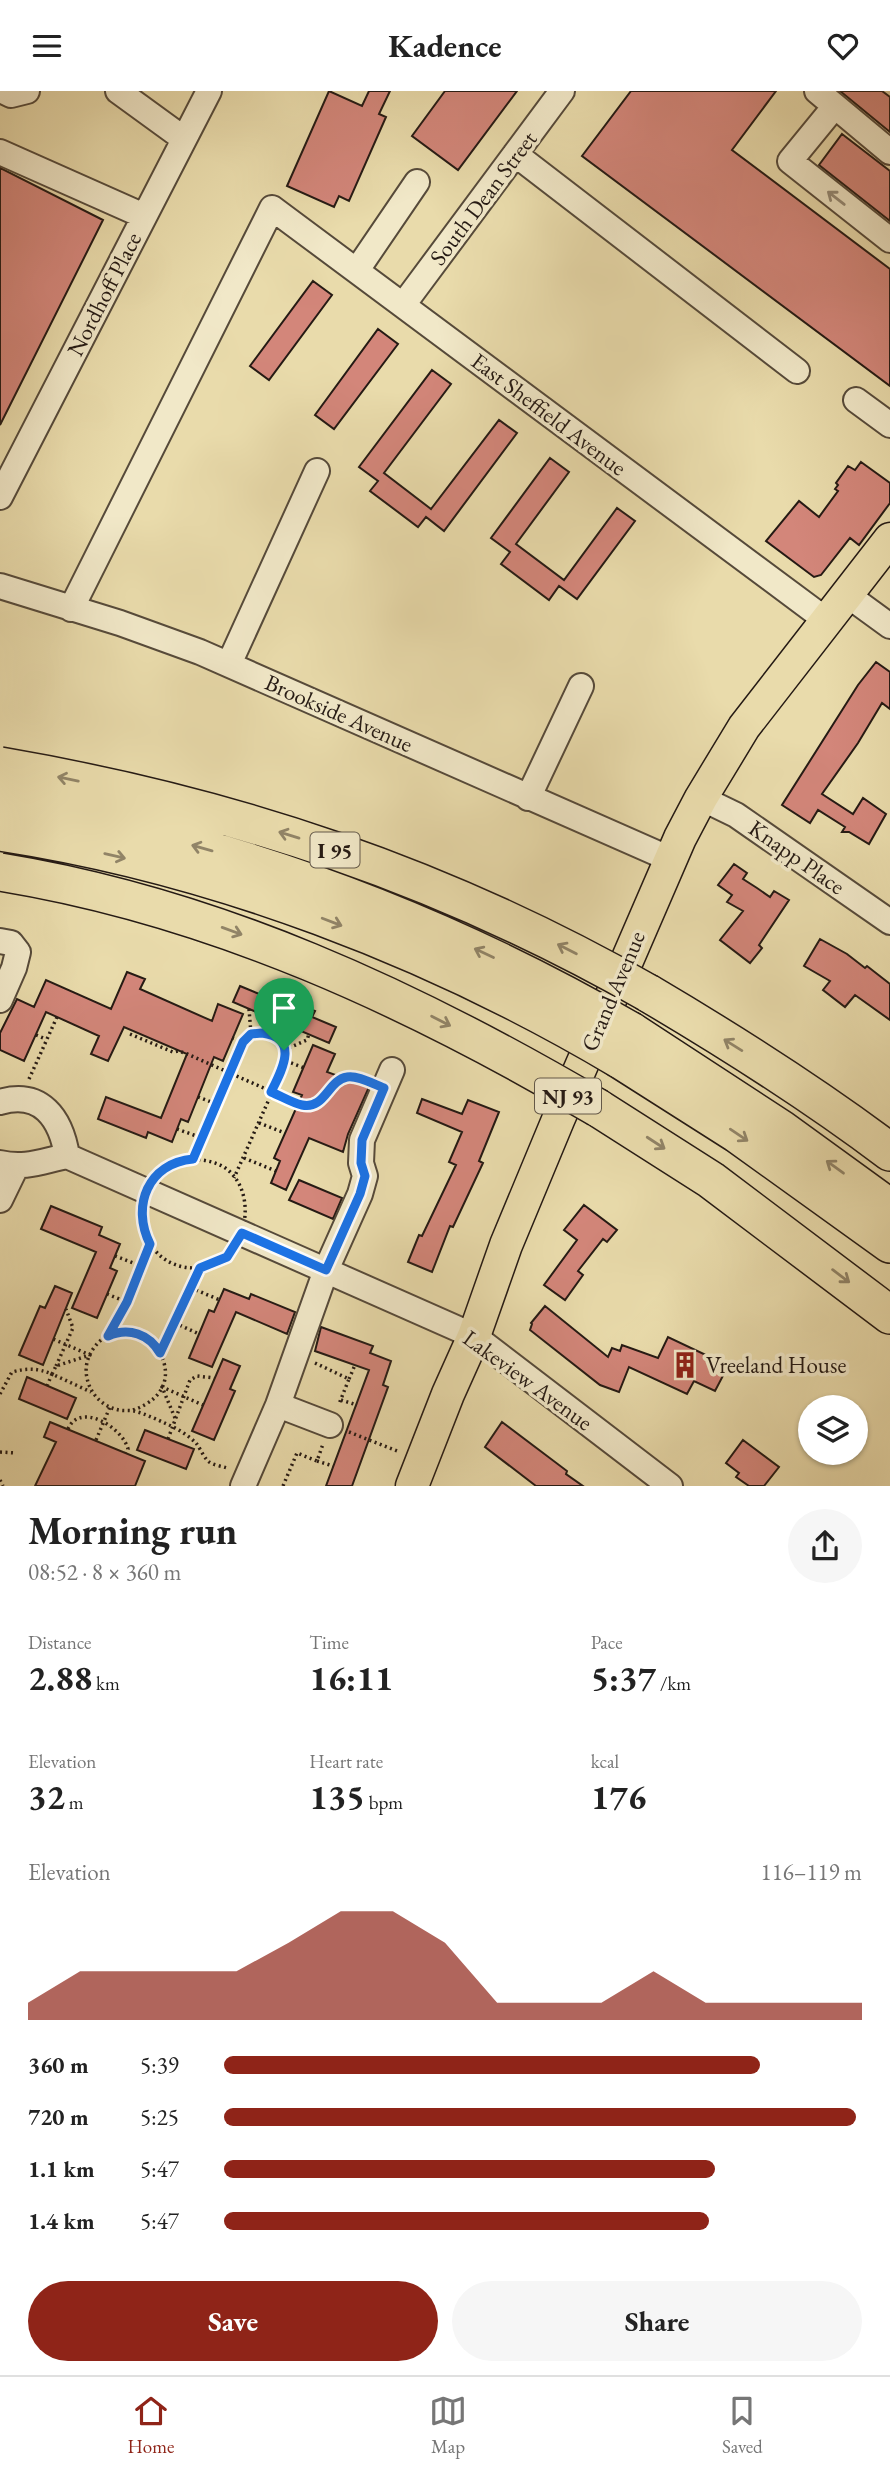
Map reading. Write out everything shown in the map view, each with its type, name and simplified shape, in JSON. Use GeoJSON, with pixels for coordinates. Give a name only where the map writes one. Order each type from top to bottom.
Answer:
{"type":"FeatureCollection","features":[{"type":"Feature","properties":{"kind":"highway","name":"I 95"},"geometry":{"type":"LineString","coordinates":[[0,766],[178,803],[366,861],[445,891],[566,948],[648,993],[745,1052],[890,1152]]}},
{"type":"Feature","properties":{"kind":"highway","name":"I 95"},"geometry":{"type":"LineString","coordinates":[[0,803],[159,836],[329,888],[415,922],[499,960],[625,1045],[737,1134],[890,1244]]}},
{"type":"Feature","properties":{"kind":"highway","name":"I 95"},"geometry":{"type":"LineString","coordinates":[[0,832],[74,846],[176,871],[330,921],[416,955],[540,1014],[625,1045],[781,1129],[890,1208]]}},
{"type":"Feature","properties":{"kind":"highway"},"geometry":{"type":"LineString","coordinates":[[0,872],[141,903],[221,927],[308,960],[444,1022],[598,1108],[731,1193],[890,1315]]}},
{"type":"Feature","properties":{"kind":"main road","name":"Grand Avenue"},"geometry":{"type":"LineString","coordinates":[[418,1473],[448,1394],[474,1336],[511,1233],[670,859],[701,799],[744,727],[890,539]]}},
{"type":"Feature","properties":{"kind":"street"},"geometry":{"type":"LineString","coordinates":[[3,91],[11,95],[27,91]]}},
{"type":"Feature","properties":{"kind":"street"},"geometry":{"type":"LineString","coordinates":[[118,91],[184,139]]}},
{"type":"Feature","properties":{"kind":"street","name":"Nordhoff Place"},"geometry":{"type":"LineString","coordinates":[[0,497],[209,91]]}},
{"type":"Feature","properties":{"kind":"street","name":"South Dean Street"},"geometry":{"type":"LineString","coordinates":[[403,305],[562,91]]}},
{"type":"Feature","properties":{"kind":"street"},"geometry":{"type":"LineString","coordinates":[[890,152],[826,99],[790,162],[890,240]]}},
{"type":"Feature","properties":{"kind":"street"},"geometry":{"type":"LineString","coordinates":[[0,152],[144,216]]}},
{"type":"Feature","properties":{"kind":"street"},"geometry":{"type":"LineString","coordinates":[[515,154],[797,371]]}},
{"type":"Feature","properties":{"kind":"street"},"geometry":{"type":"LineString","coordinates":[[357,270],[417,182]]}},
{"type":"Feature","properties":{"kind":"street","name":"East Sheffield Avenue"},"geometry":{"type":"LineString","coordinates":[[71,609],[272,208],[826,620]]}},
{"type":"Feature","properties":{"kind":"street"},"geometry":{"type":"LineString","coordinates":[[856,400],[890,425]]}},
{"type":"Feature","properties":{"kind":"street"},"geometry":{"type":"LineString","coordinates":[[229,664],[317,471]]}},
{"type":"Feature","properties":{"kind":"street","name":"Brookside Avenue"},"geometry":{"type":"LineString","coordinates":[[1,586],[171,640],[670,859]]}},
{"type":"Feature","properties":{"kind":"street"},"geometry":{"type":"LineString","coordinates":[[846,594],[890,626]]}},
{"type":"Feature","properties":{"kind":"street"},"geometry":{"type":"LineString","coordinates":[[528,798],[581,686]]}},
{"type":"Feature","properties":{"kind":"street","name":"Knapp Place"},"geometry":{"type":"LineString","coordinates":[[701,799],[736,815],[890,922]]}},
{"type":"Feature","properties":{"kind":"street"},"geometry":{"type":"LineString","coordinates":[[0,941],[11,943],[18,952],[0,1000]]}},
{"type":"Feature","properties":{"kind":"street"},"geometry":{"type":"LineString","coordinates":[[246,1480],[278,1405],[326,1270],[360,1194],[365,1176],[361,1163],[362,1140],[388,1079]]}},
{"type":"Feature","properties":{"kind":"street"},"geometry":{"type":"LineString","coordinates":[[0,1102],[25,1099],[47,1110],[61,1134],[67,1156],[8,1165],[0,1200]]}},
{"type":"Feature","properties":{"kind":"street","name":"Lakeview Avenue"},"geometry":{"type":"LineString","coordinates":[[67,1156],[474,1336],[670,1486]]}},
{"type":"Feature","properties":{"kind":"street"},"geometry":{"type":"LineString","coordinates":[[278,1405],[330,1425]]}},
{"type":"Feature","properties":{"kind":"path"},"geometry":{"type":"LineString","coordinates":[[249,1009],[251,1034]]}},
{"type":"Feature","properties":{"kind":"path"},"geometry":{"type":"LineString","coordinates":[[25,1099],[26,1085],[57,1017]]}},
{"type":"Feature","properties":{"kind":"path"},"geometry":{"type":"LineString","coordinates":[[273,1034],[278,1021]]}},
{"type":"Feature","properties":{"kind":"path"},"geometry":{"type":"LineString","coordinates":[[130,1034],[173,1052],[185,1053],[304,1106],[318,1103],[332,1085],[347,1077],[388,1079]]}},
{"type":"Feature","properties":{"kind":"path"},"geometry":{"type":"LineString","coordinates":[[193,1159],[243,1042],[251,1034],[273,1034],[282,1042],[286,1061],[234,1178]]}},
{"type":"Feature","properties":{"kind":"path"},"geometry":{"type":"LineString","coordinates":[[284,1050],[307,1040],[309,1034]]}},
{"type":"Feature","properties":{"kind":"path"},"geometry":{"type":"LineString","coordinates":[[36,1035],[46,1039]]}},
{"type":"Feature","properties":{"kind":"path"},"geometry":{"type":"LineString","coordinates":[[232,1038],[243,1042]]}},
{"type":"Feature","properties":{"kind":"path"},"geometry":{"type":"LineString","coordinates":[[286,1061],[304,1068]]}},
{"type":"Feature","properties":{"kind":"path"},"geometry":{"type":"LineString","coordinates":[[198,1097],[216,1104]]}},
{"type":"Feature","properties":{"kind":"path"},"geometry":{"type":"LineString","coordinates":[[258,1123],[285,1133]]}},
{"type":"Feature","properties":{"kind":"path"},"geometry":{"type":"LineString","coordinates":[[177,1129],[202,1138]]}},
{"type":"Feature","properties":{"kind":"path"},"geometry":{"type":"LineString","coordinates":[[244,1158],[276,1171]]}},
{"type":"Feature","properties":{"kind":"path"},"geometry":{"type":"LineString","coordinates":[[193,1159],[228,1169],[244,1193],[246,1202],[242,1233],[227,1257],[200,1268],[167,1261],[154,1252],[142,1225],[146,1191],[162,1169],[193,1159]]}},
{"type":"Feature","properties":{"kind":"path"},"geometry":{"type":"LineString","coordinates":[[108,1336],[127,1302],[150,1244]]}},
{"type":"Feature","properties":{"kind":"path"},"geometry":{"type":"LineString","coordinates":[[115,1256],[141,1266]]}},
{"type":"Feature","properties":{"kind":"path"},"geometry":{"type":"LineString","coordinates":[[160,1353],[200,1268]]}},
{"type":"Feature","properties":{"kind":"path"},"geometry":{"type":"LineString","coordinates":[[191,1287],[220,1300]]}},
{"type":"Feature","properties":{"kind":"path"},"geometry":{"type":"LineString","coordinates":[[107,1294],[127,1302]]}},
{"type":"Feature","properties":{"kind":"path"},"geometry":{"type":"LineString","coordinates":[[47,1386],[73,1328],[66,1309]]}},
{"type":"Feature","properties":{"kind":"path"},"geometry":{"type":"LineString","coordinates":[[175,1323],[199,1334]]}},
{"type":"Feature","properties":{"kind":"path"},"geometry":{"type":"LineString","coordinates":[[0,1394],[12,1372],[28,1368],[41,1369],[93,1393],[110,1407],[133,1410],[145,1406],[155,1398],[162,1387],[166,1374],[160,1353],[150,1340],[139,1334],[125,1332],[101,1340],[90,1355],[86,1375],[93,1393]]}},
{"type":"Feature","properties":{"kind":"path"},"geometry":{"type":"LineString","coordinates":[[53,1339],[90,1355]]}},
{"type":"Feature","properties":{"kind":"path"},"geometry":{"type":"LineString","coordinates":[[56,1366],[90,1355]]}},
{"type":"Feature","properties":{"kind":"path"},"geometry":{"type":"LineString","coordinates":[[349,1379],[355,1365]]}},
{"type":"Feature","properties":{"kind":"path"},"geometry":{"type":"LineString","coordinates":[[168,1439],[190,1380],[197,1376],[214,1378]]}},
{"type":"Feature","properties":{"kind":"path"},"geometry":{"type":"LineString","coordinates":[[162,1387],[203,1405]]}},
{"type":"Feature","properties":{"kind":"path"},"geometry":{"type":"LineString","coordinates":[[162,1387],[175,1419]]}},
{"type":"Feature","properties":{"kind":"path"},"geometry":{"type":"LineString","coordinates":[[341,1400],[357,1405]]}},
{"type":"Feature","properties":{"kind":"path"},"geometry":{"type":"LineString","coordinates":[[96,1440],[110,1407]]}},
{"type":"Feature","properties":{"kind":"path"},"geometry":{"type":"LineString","coordinates":[[133,1410],[172,1426],[195,1442],[209,1462],[246,1480]]}},
{"type":"Feature","properties":{"kind":"path"},"geometry":{"type":"LineString","coordinates":[[68,1429],[71,1422],[77,1419],[103,1422],[118,1431],[124,1439],[127,1453]]}},
{"type":"Feature","properties":{"kind":"path"},"geometry":{"type":"LineString","coordinates":[[330,1425],[418,1473]]}},
{"type":"Feature","properties":{"kind":"path"},"geometry":{"type":"LineString","coordinates":[[0,1452],[15,1453]]}},
{"type":"Feature","properties":{"kind":"path"},"geometry":{"type":"LineString","coordinates":[[317,1461],[333,1466]]}},
{"type":"Feature","properties":{"kind":"path"},"geometry":{"type":"LineString","coordinates":[[0,1480],[3,1486]]}},
{"type":"Feature","properties":{"kind":"building"},"geometry":{"type":"Polygon","coordinates":[[[329,91],[362,106],[369,91],[390,91],[379,114],[386,117],[349,201],[339,196],[334,207],[287,186],[329,91]]]}},
{"type":"Feature","properties":{"kind":"building"},"geometry":{"type":"Polygon","coordinates":[[[445,91],[517,91],[458,170],[412,136],[445,91]]]}},
{"type":"Feature","properties":{"kind":"building"},"geometry":{"type":"Polygon","coordinates":[[[631,91],[776,91],[732,150],[890,269],[890,386],[582,156],[631,91]]]}},
{"type":"Feature","properties":{"kind":"building"},"geometry":{"type":"Polygon","coordinates":[[[840,91],[882,91],[890,97],[890,132],[840,91]]]}},
{"type":"Feature","properties":{"kind":"building"},"geometry":{"type":"Polygon","coordinates":[[[842,134],[890,171],[890,221],[819,165],[842,134]]]}},
{"type":"Feature","properties":{"kind":"building"},"geometry":{"type":"Polygon","coordinates":[[[0,168],[103,220],[0,425],[0,168]]]}},
{"type":"Feature","properties":{"kind":"building"},"geometry":{"type":"Polygon","coordinates":[[[313,281],[332,295],[269,380],[250,366],[313,281]]]}},
{"type":"Feature","properties":{"kind":"building"},"geometry":{"type":"Polygon","coordinates":[[[378,329],[398,344],[334,429],[315,415],[378,329]]]}},
{"type":"Feature","properties":{"kind":"building"},"geometry":{"type":"Polygon","coordinates":[[[432,370],[451,384],[384,473],[431,509],[499,420],[517,433],[444,531],[426,517],[418,527],[370,491],[378,481],[359,467],[432,370]]]}},
{"type":"Feature","properties":{"kind":"building"},"geometry":{"type":"Polygon","coordinates":[[[550,458],[569,472],[516,544],[564,580],[617,508],[635,521],[577,599],[559,586],[549,600],[501,564],[510,552],[491,538],[550,458]]]}},
{"type":"Feature","properties":{"kind":"building"},"geometry":{"type":"Polygon","coordinates":[[[861,462],[890,483],[890,503],[859,545],[850,538],[821,575],[814,577],[766,541],[799,501],[819,517],[838,491],[835,489],[838,485],[836,483],[848,466],[855,470],[861,462]]]}},
{"type":"Feature","properties":{"kind":"building"},"geometry":{"type":"Polygon","coordinates":[[[876,662],[890,672],[890,709],[882,703],[822,794],[853,814],[863,798],[886,814],[869,844],[849,832],[842,832],[845,827],[818,810],[810,823],[782,805],[858,685],[876,662]]]}},
{"type":"Feature","properties":{"kind":"building"},"geometry":{"type":"Polygon","coordinates":[[[734,864],[747,873],[743,879],[770,897],[774,891],[789,900],[759,945],[762,948],[750,963],[720,940],[743,911],[727,902],[732,895],[718,885],[734,864]]]}},
{"type":"Feature","properties":{"kind":"building"},"geometry":{"type":"Polygon","coordinates":[[[820,939],[865,968],[867,966],[890,984],[890,1020],[855,995],[845,1007],[823,990],[830,981],[804,966],[820,939]]]}},
{"type":"Feature","properties":{"kind":"building"},"geometry":{"type":"Polygon","coordinates":[[[127,972],[145,979],[140,989],[212,1021],[218,1004],[243,1014],[223,1061],[214,1057],[188,1122],[181,1119],[172,1142],[148,1132],[146,1138],[98,1119],[106,1097],[161,1118],[187,1054],[124,1027],[108,1061],[91,1054],[99,1036],[46,1012],[24,1061],[0,1050],[0,1033],[17,999],[34,1007],[46,980],[111,1009],[127,972]]]}},
{"type":"Feature","properties":{"kind":"building"},"geometry":{"type":"Polygon","coordinates":[[[240,986],[264,996],[266,991],[315,1011],[312,1017],[336,1027],[329,1043],[233,1002],[240,986]]]}},
{"type":"Feature","properties":{"kind":"building"},"geometry":{"type":"Polygon","coordinates":[[[313,1045],[335,1054],[327,1072],[369,1087],[343,1152],[309,1138],[286,1190],[271,1183],[280,1161],[274,1158],[302,1095],[293,1092],[313,1045]]]}},
{"type":"Feature","properties":{"kind":"building"},"geometry":{"type":"Polygon","coordinates":[[[422,1099],[462,1114],[468,1100],[499,1112],[479,1161],[483,1163],[453,1227],[450,1226],[432,1272],[408,1262],[419,1235],[422,1236],[456,1165],[449,1162],[462,1132],[417,1113],[422,1099]]]}},
{"type":"Feature","properties":{"kind":"building"},"geometry":{"type":"Polygon","coordinates":[[[299,1180],[342,1198],[333,1219],[289,1200],[299,1180]]]}},
{"type":"Feature","properties":{"kind":"building"},"geometry":{"type":"Polygon","coordinates":[[[584,1205],[617,1230],[607,1242],[603,1239],[578,1271],[583,1275],[565,1300],[544,1285],[577,1240],[564,1230],[584,1205]]]}},
{"type":"Feature","properties":{"kind":"building"},"geometry":{"type":"Polygon","coordinates":[[[51,1206],[102,1227],[99,1235],[120,1244],[110,1268],[117,1271],[97,1318],[72,1308],[96,1252],[41,1229],[51,1206]]]}},
{"type":"Feature","properties":{"kind":"building"},"geometry":{"type":"Polygon","coordinates":[[[55,1286],[72,1293],[43,1365],[19,1355],[40,1306],[45,1308],[55,1286]]]}},
{"type":"Feature","properties":{"kind":"building"},"geometry":{"type":"Polygon","coordinates":[[[224,1289],[249,1299],[251,1294],[295,1312],[287,1334],[236,1312],[212,1367],[189,1358],[209,1310],[214,1312],[224,1289]]]}},
{"type":"Feature","properties":{"kind":"building"},"geometry":{"type":"Polygon","coordinates":[[[545,1306],[608,1357],[612,1348],[620,1351],[622,1345],[658,1358],[668,1337],[708,1356],[706,1360],[726,1370],[715,1391],[694,1381],[687,1394],[629,1367],[619,1392],[600,1385],[530,1330],[531,1323],[545,1306]]]}},
{"type":"Feature","properties":{"kind":"building"},"geometry":{"type":"Polygon","coordinates":[[[321,1327],[373,1346],[370,1353],[391,1361],[383,1385],[388,1387],[352,1486],[326,1486],[369,1370],[315,1351],[321,1327]]]}},
{"type":"Feature","properties":{"kind":"building"},"geometry":{"type":"Polygon","coordinates":[[[223,1359],[240,1366],[230,1389],[235,1391],[214,1440],[192,1431],[223,1359]]]}},
{"type":"Feature","properties":{"kind":"building"},"geometry":{"type":"Polygon","coordinates":[[[27,1377],[76,1398],[67,1419],[19,1399],[27,1377]]]}},
{"type":"Feature","properties":{"kind":"building"},"geometry":{"type":"Polygon","coordinates":[[[50,1422],[145,1461],[135,1486],[35,1486],[56,1442],[44,1437],[50,1422]]]}},
{"type":"Feature","properties":{"kind":"building"},"geometry":{"type":"Polygon","coordinates":[[[502,1422],[583,1486],[536,1486],[485,1447],[502,1422]]]}},
{"type":"Feature","properties":{"kind":"building"},"geometry":{"type":"Polygon","coordinates":[[[145,1430],[194,1449],[186,1469],[137,1450],[145,1430]]]}},
{"type":"Feature","properties":{"kind":"building"},"geometry":{"type":"Polygon","coordinates":[[[743,1440],[779,1467],[764,1486],[749,1486],[736,1477],[739,1473],[726,1463],[743,1440]]]}},
{"type":"Feature","properties":{"kind":"place","name":"Vreeland House"},"geometry":{"type":"Point","coordinates":[685,1365]}},
{"type":"Feature","properties":{"kind":"route"},"geometry":{"type":"LineString","coordinates":[[251,1034],[273,1034],[282,1042],[284,1050],[286,1061],[271,1092],[301,1105],[318,1103],[332,1085],[347,1077],[355,1077],[384,1088],[362,1140],[361,1163],[365,1176],[360,1194],[326,1270],[242,1233],[227,1257],[200,1268],[160,1353],[150,1340],[139,1334],[125,1332],[108,1336],[127,1302],[150,1244],[142,1225],[146,1191],[162,1169],[193,1159],[243,1042],[251,1034]]}}]}
